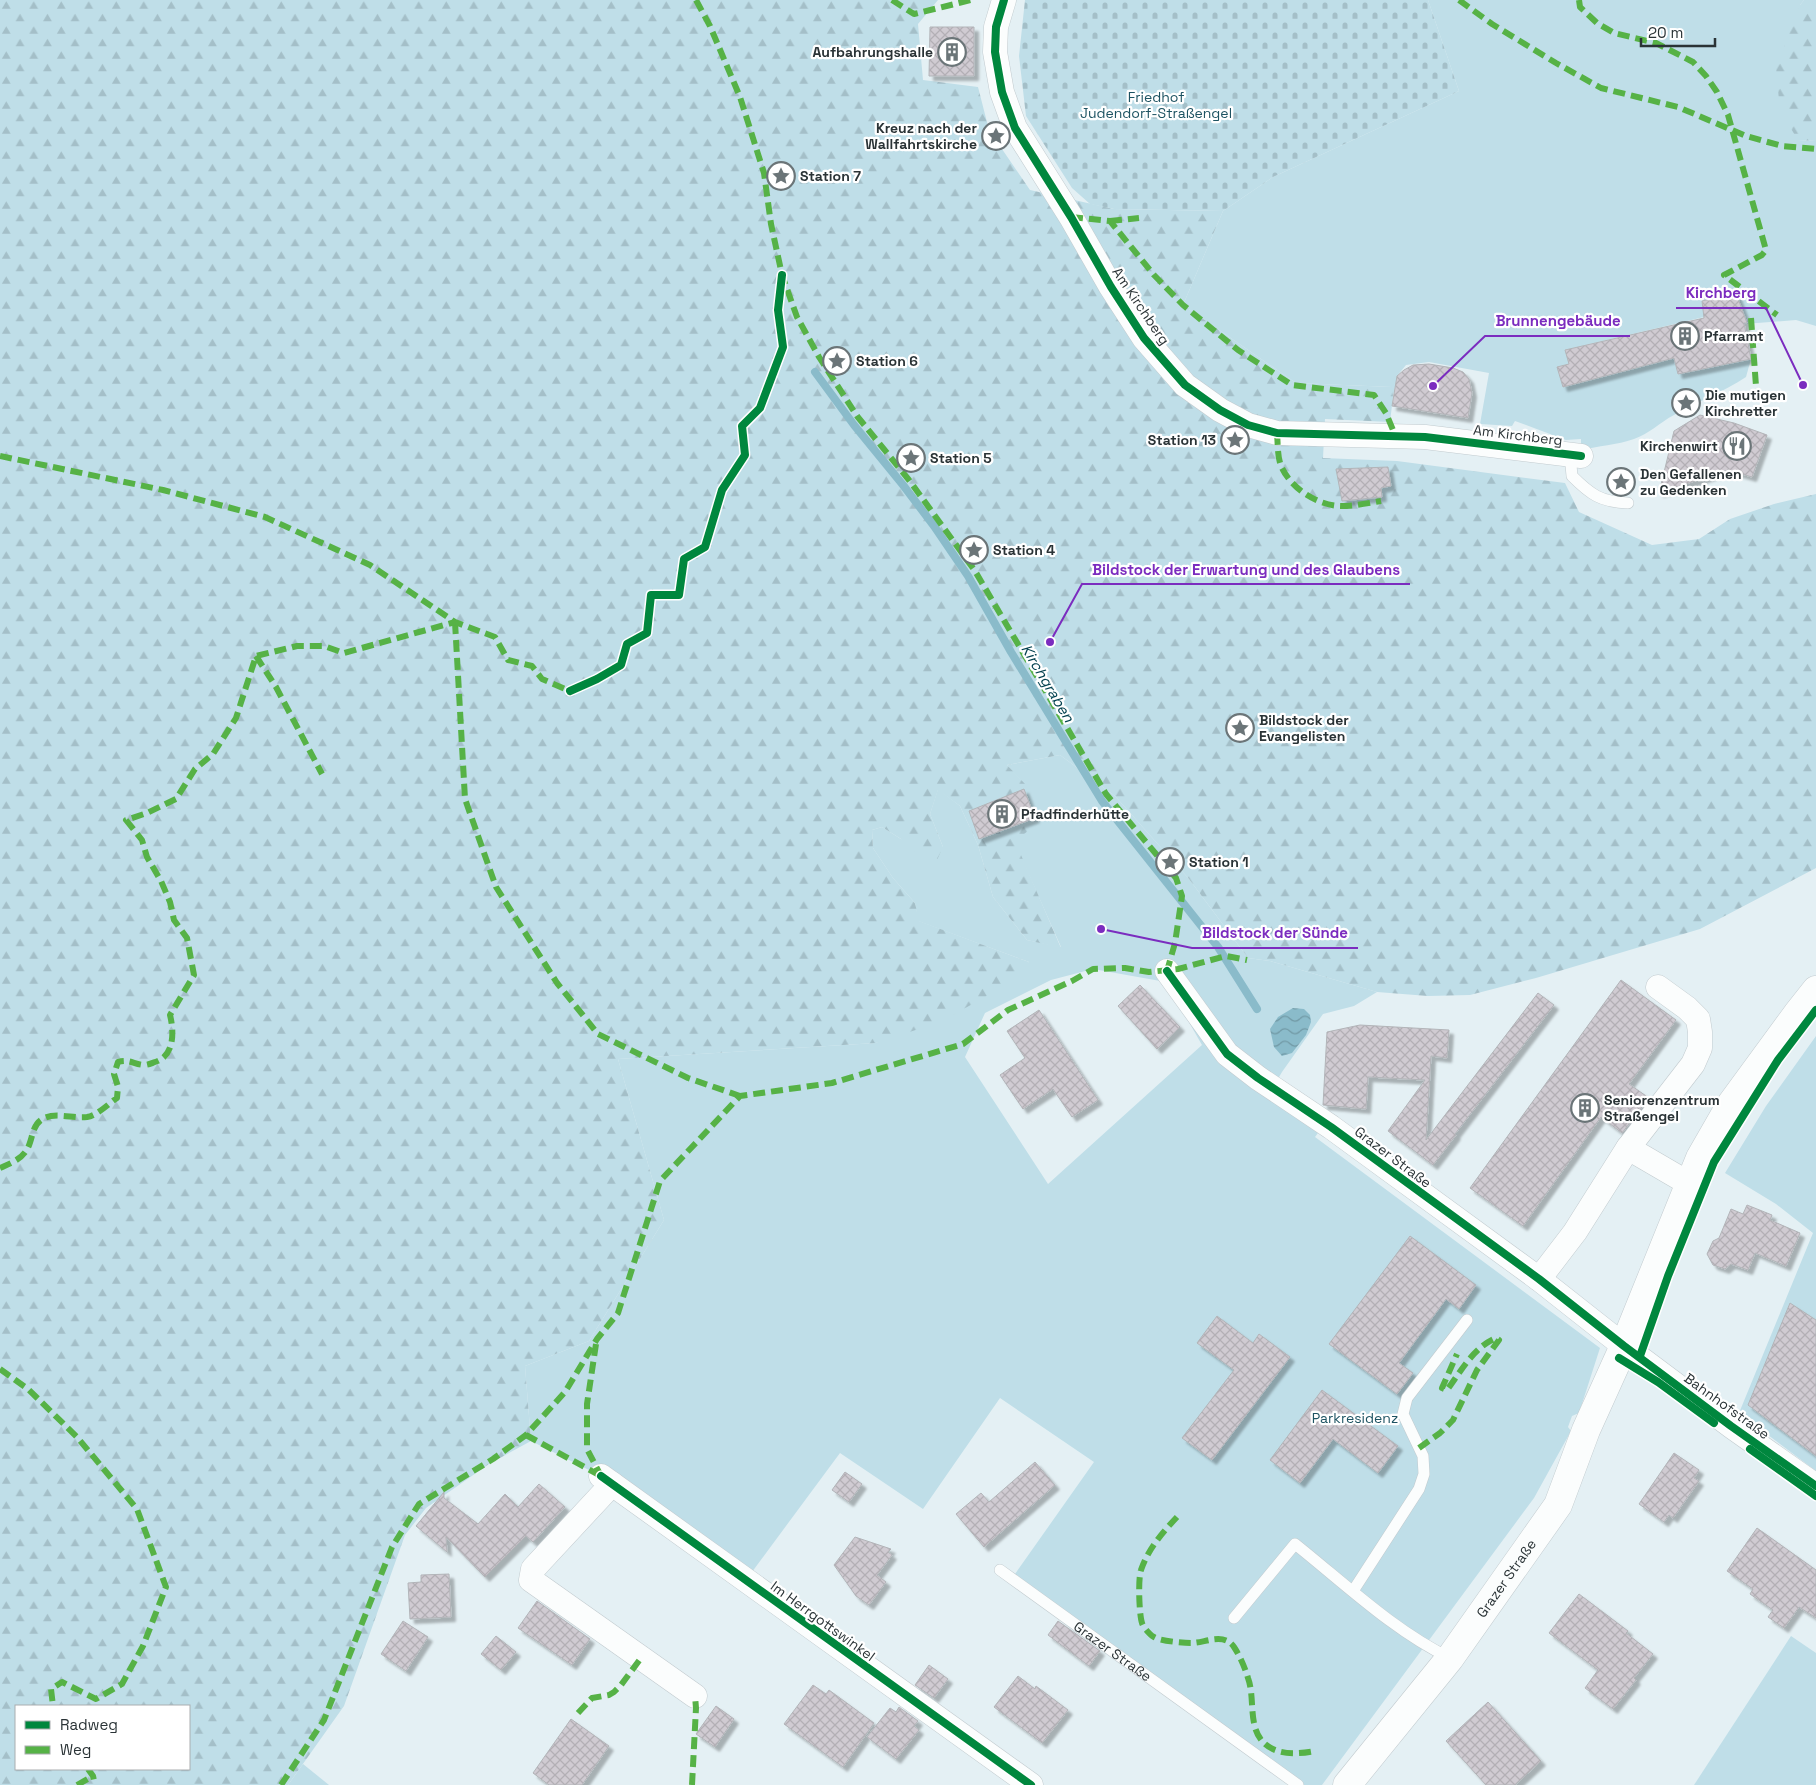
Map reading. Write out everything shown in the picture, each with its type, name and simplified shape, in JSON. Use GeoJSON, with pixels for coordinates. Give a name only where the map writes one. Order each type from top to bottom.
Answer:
{"type":"FeatureCollection","features":[{"type":"Feature","properties":{"kind":"main road","name":"Grazer Straße"},"geometry":{"type":"LineString","coordinates":[[1347,1785],[1450,1658],[1558,1505],[1586,1430],[1624,1346],[1688,1183],[1700,1158],[1731,1104],[1816,990]]}},
{"type":"Feature","properties":{"kind":"street","name":"Am Kirchberg"},"geometry":{"type":"LineString","coordinates":[[1004,0],[996,27],[995,52],[1002,92],[1015,128],[1144,338],[1185,384],[1220,410],[1248,425],[1277,433],[1425,437],[1576,455]]}},
{"type":"Feature","properties":{"kind":"street","name":"Grazer Straße"},"geometry":{"type":"LineString","coordinates":[[1167,970],[1227,1054],[1258,1078],[1331,1127],[1539,1279],[1624,1346]]}},
{"type":"Feature","properties":{"kind":"street"},"geometry":{"type":"LineString","coordinates":[[1539,1279],[1575,1232],[1628,1148],[1693,1064],[1700,1048],[1698,1020],[1687,1008],[1658,987]]}},
{"type":"Feature","properties":{"kind":"street"},"geometry":{"type":"LineString","coordinates":[[1628,1148],[1688,1183]]}},
{"type":"Feature","properties":{"kind":"street","name":"Bahnhofstraße"},"geometry":{"type":"LineString","coordinates":[[1624,1346],[1816,1486]]}},
{"type":"Feature","properties":{"kind":"street","name":"Im Herrgottswinkel"},"geometry":{"type":"LineString","coordinates":[[694,1696],[531,1580],[533,1569],[607,1480],[1031,1785]]}},
{"type":"Feature","properties":{"kind":"lane"},"geometry":{"type":"LineString","coordinates":[[1576,455],[1572,476],[1585,490],[1608,502],[1628,503]]}},
{"type":"Feature","properties":{"kind":"lane"},"geometry":{"type":"LineString","coordinates":[[1353,1591],[1419,1489],[1424,1474],[1423,1456],[1403,1414],[1407,1398],[1467,1320]]}},
{"type":"Feature","properties":{"kind":"lane"},"geometry":{"type":"LineString","coordinates":[[1234,1618],[1295,1544],[1427,1647],[1450,1658]]}},
{"type":"Feature","properties":{"kind":"lane","name":"Grazer Straße"},"geometry":{"type":"LineString","coordinates":[[1000,1570],[1298,1785]]}},
{"type":"Feature","properties":{"kind":"green space"},"geometry":{"type":"Polygon","coordinates":[[[0,0],[938,0],[918,24],[923,80],[978,87],[989,130],[1030,190],[1114,209],[1223,211],[1183,305],[1296,383],[1392,387],[1393,397],[1390,422],[1325,419],[1323,458],[1397,461],[1565,483],[1579,512],[1652,545],[1699,539],[1730,519],[1774,504],[1816,494],[1816,868],[1700,929],[1536,978],[1470,995],[1428,996],[1377,992],[1270,961],[1248,958],[1189,879],[1115,796],[1060,755],[1007,765],[1025,784],[1042,820],[1015,841],[1061,948],[1027,940],[993,897],[978,845],[960,806],[938,790],[930,814],[943,847],[937,860],[920,856],[901,839],[882,827],[872,830],[873,848],[893,878],[915,903],[919,921],[1029,962],[1014,981],[940,1022],[876,1043],[618,1059],[664,1220],[589,1341],[525,1366],[531,1441],[489,1464],[426,1508],[405,1535],[344,1706],[288,1785],[0,1785],[0,0]]]}},
{"type":"Feature","properties":{"kind":"green space","name":"Friedhof Judendorf-Straßengel"},"geometry":{"type":"Polygon","coordinates":[[[1025,0],[1428,0],[1459,91],[1273,177],[1223,211],[1114,209],[1090,204],[1072,188],[1026,116],[1019,56],[1025,0]]]}},
{"type":"Feature","properties":{"kind":"green space"},"geometry":{"type":"Polygon","coordinates":[[[1428,0],[1804,0],[1800,5],[1798,140],[1816,141],[1816,326],[1796,320],[1744,324],[1743,312],[1735,293],[1702,301],[1704,317],[1565,350],[1569,364],[1557,367],[1563,387],[1674,358],[1678,374],[1751,359],[1746,377],[1674,415],[1644,434],[1621,443],[1581,450],[1581,439],[1566,440],[1515,421],[1512,426],[1480,424],[1489,373],[1429,362],[1406,365],[1397,376],[1393,397],[1391,387],[1296,383],[1183,305],[1223,211],[1273,177],[1459,91],[1428,0]]]}},
{"type":"Feature","properties":{"kind":"green space"},"geometry":{"type":"Polygon","coordinates":[[[1804,0],[1816,0],[1816,141],[1798,140],[1780,111],[1776,68],[1800,5],[1804,0]]]}},
{"type":"Feature","properties":{"kind":"green space"},"geometry":{"type":"Polygon","coordinates":[[[1060,755],[1115,796],[1189,879],[1248,958],[1270,961],[1377,992],[1354,1006],[1323,1014],[1282,1072],[1269,1094],[1321,1129],[1315,1137],[1600,1348],[1579,1413],[1572,1416],[1568,1427],[1571,1431],[1534,1498],[1322,1785],[1296,1785],[1015,1574],[1094,1462],[1000,1398],[923,1509],[840,1453],[749,1576],[601,1476],[531,1441],[525,1366],[589,1341],[664,1220],[618,1059],[876,1043],[1029,962],[918,921],[915,903],[893,878],[873,848],[872,830],[882,827],[901,839],[943,847],[930,814],[938,789],[960,806],[978,845],[993,897],[1027,940],[1061,947],[1014,841],[1025,785],[1007,765],[1060,755]],[[1093,969],[1051,980],[985,1013],[965,1057],[1048,1184],[1202,1045],[1166,982],[1093,969]]]}},
{"type":"Feature","properties":{"kind":"green space"},"geometry":{"type":"Polygon","coordinates":[[[1816,1036],[1816,1471],[1739,1413],[1813,1233],[1776,1204],[1725,1173],[1766,1106],[1816,1036]]]}},
{"type":"Feature","properties":{"kind":"green space"},"geometry":{"type":"Polygon","coordinates":[[[1791,1636],[1816,1653],[1816,1785],[1694,1785],[1791,1636]]]}},
{"type":"Feature","properties":{"kind":"green space"},"geometry":{"type":"Polygon","coordinates":[[[303,1764],[329,1785],[288,1785],[303,1764]]]}},
{"type":"Feature","properties":{"kind":"water"},"geometry":{"type":"Polygon","coordinates":[[[1293,1008],[1304,1009],[1310,1015],[1311,1022],[1306,1035],[1292,1053],[1282,1056],[1274,1047],[1270,1029],[1278,1017],[1293,1008]]]}},
{"type":"Feature","properties":{"kind":"building","name":"Aufbahrungshalle"},"geometry":{"type":"Polygon","coordinates":[[[930,27],[974,27],[974,76],[929,76],[930,27]]]}},
{"type":"Feature","properties":{"kind":"building","name":"Pfarramt"},"geometry":{"type":"Polygon","coordinates":[[[1736,293],[1747,323],[1744,323],[1751,359],[1678,374],[1674,358],[1563,387],[1557,367],[1569,364],[1565,350],[1704,318],[1702,301],[1736,293]]]}},
{"type":"Feature","properties":{"kind":"building"},"geometry":{"type":"Polygon","coordinates":[[[1429,364],[1453,368],[1463,372],[1469,379],[1472,393],[1468,418],[1392,406],[1397,376],[1413,365],[1429,364]]]}},
{"type":"Feature","properties":{"kind":"building"},"geometry":{"type":"Polygon","coordinates":[[[1700,415],[1734,423],[1767,435],[1752,477],[1728,470],[1659,493],[1674,431],[1700,415]]]}},
{"type":"Feature","properties":{"kind":"building"},"geometry":{"type":"Polygon","coordinates":[[[1388,467],[1391,486],[1381,488],[1382,497],[1342,501],[1336,469],[1388,467]]]}},
{"type":"Feature","properties":{"kind":"building","name":"Pfadfinderhütte"},"geometry":{"type":"Polygon","coordinates":[[[1024,789],[1035,818],[979,839],[969,811],[1024,789]]]}},
{"type":"Feature","properties":{"kind":"building","name":"Seniorenzentrum Straßengel"},"geometry":{"type":"Polygon","coordinates":[[[1621,980],[1676,1020],[1629,1084],[1649,1098],[1622,1133],[1601,1117],[1523,1226],[1470,1188],[1621,980]]]}},
{"type":"Feature","properties":{"kind":"building"},"geometry":{"type":"Polygon","coordinates":[[[1140,985],[1180,1027],[1157,1049],[1118,1006],[1140,985]]]}},
{"type":"Feature","properties":{"kind":"building"},"geometry":{"type":"Polygon","coordinates":[[[1538,993],[1554,1005],[1433,1165],[1388,1131],[1425,1080],[1368,1077],[1366,1109],[1323,1105],[1327,1032],[1360,1025],[1449,1030],[1447,1058],[1431,1056],[1426,1140],[1538,993]]]}},
{"type":"Feature","properties":{"kind":"building"},"geometry":{"type":"Polygon","coordinates":[[[1039,1010],[1098,1100],[1072,1117],[1053,1089],[1023,1109],[1000,1075],[1025,1058],[1007,1031],[1039,1010]]]}},
{"type":"Feature","properties":{"kind":"building"},"geometry":{"type":"Polygon","coordinates":[[[1747,1205],[1772,1215],[1770,1220],[1800,1233],[1786,1266],[1755,1253],[1748,1270],[1731,1264],[1725,1269],[1713,1265],[1707,1254],[1713,1241],[1719,1238],[1731,1209],[1743,1214],[1747,1205]]]}},
{"type":"Feature","properties":{"kind":"building","name":"Parkresidenz"},"geometry":{"type":"Polygon","coordinates":[[[1410,1236],[1476,1285],[1459,1309],[1446,1299],[1399,1363],[1413,1373],[1397,1394],[1329,1344],[1410,1236]]]}},
{"type":"Feature","properties":{"kind":"building"},"geometry":{"type":"Polygon","coordinates":[[[1790,1303],[1816,1320],[1816,1456],[1748,1405],[1790,1303]]]}},
{"type":"Feature","properties":{"kind":"building"},"geometry":{"type":"Polygon","coordinates":[[[1217,1316],[1253,1343],[1259,1334],[1290,1357],[1212,1460],[1182,1438],[1234,1370],[1197,1343],[1217,1316]]]}},
{"type":"Feature","properties":{"kind":"building"},"geometry":{"type":"Polygon","coordinates":[[[1322,1390],[1398,1446],[1378,1473],[1333,1439],[1300,1483],[1270,1460],[1322,1390]]]}},
{"type":"Feature","properties":{"kind":"building"},"geometry":{"type":"Polygon","coordinates":[[[1674,1453],[1699,1470],[1694,1478],[1699,1481],[1673,1518],[1669,1515],[1664,1522],[1639,1504],[1674,1453]]]}},
{"type":"Feature","properties":{"kind":"building"},"geometry":{"type":"Polygon","coordinates":[[[1035,1462],[1055,1485],[984,1547],[956,1514],[981,1493],[989,1502],[1035,1462]]]}},
{"type":"Feature","properties":{"kind":"building"},"geometry":{"type":"Polygon","coordinates":[[[845,1472],[862,1484],[849,1502],[832,1490],[845,1472]]]}},
{"type":"Feature","properties":{"kind":"building"},"geometry":{"type":"Polygon","coordinates":[[[539,1484],[565,1507],[533,1542],[526,1536],[485,1577],[446,1537],[447,1552],[416,1526],[444,1492],[444,1498],[478,1524],[505,1494],[518,1507],[539,1484]]]}},
{"type":"Feature","properties":{"kind":"building"},"geometry":{"type":"Polygon","coordinates":[[[1757,1528],[1816,1570],[1816,1618],[1799,1607],[1784,1628],[1768,1617],[1773,1610],[1750,1594],[1753,1589],[1727,1571],[1757,1528]]]}},
{"type":"Feature","properties":{"kind":"building"},"geometry":{"type":"Polygon","coordinates":[[[855,1537],[891,1549],[888,1552],[892,1555],[877,1575],[886,1582],[869,1605],[856,1596],[834,1565],[855,1537]]]}},
{"type":"Feature","properties":{"kind":"building"},"geometry":{"type":"Polygon","coordinates":[[[449,1574],[451,1617],[410,1619],[408,1583],[421,1582],[421,1575],[449,1574]]]}},
{"type":"Feature","properties":{"kind":"building"},"geometry":{"type":"Polygon","coordinates":[[[1579,1594],[1628,1631],[1626,1633],[1653,1654],[1634,1678],[1636,1680],[1613,1709],[1585,1688],[1598,1670],[1549,1633],[1579,1594]]]}},
{"type":"Feature","properties":{"kind":"building"},"geometry":{"type":"Polygon","coordinates":[[[537,1601],[590,1639],[572,1665],[518,1628],[537,1601]]]}},
{"type":"Feature","properties":{"kind":"building"},"geometry":{"type":"Polygon","coordinates":[[[403,1621],[428,1637],[406,1671],[381,1654],[403,1621]]]}},
{"type":"Feature","properties":{"kind":"building"},"geometry":{"type":"Polygon","coordinates":[[[1058,1621],[1100,1651],[1089,1666],[1048,1635],[1058,1621]]]}},
{"type":"Feature","properties":{"kind":"building"},"geometry":{"type":"Polygon","coordinates":[[[496,1636],[516,1652],[501,1670],[481,1654],[496,1636]]]}},
{"type":"Feature","properties":{"kind":"building"},"geometry":{"type":"Polygon","coordinates":[[[929,1665],[948,1679],[934,1698],[915,1685],[929,1665]]]}},
{"type":"Feature","properties":{"kind":"building"},"geometry":{"type":"Polygon","coordinates":[[[1018,1676],[1035,1689],[1036,1686],[1068,1710],[1042,1743],[994,1707],[1018,1676]]]}},
{"type":"Feature","properties":{"kind":"building"},"geometry":{"type":"Polygon","coordinates":[[[813,1685],[826,1694],[829,1690],[874,1723],[843,1767],[784,1724],[813,1685]]]}},
{"type":"Feature","properties":{"kind":"building"},"geometry":{"type":"Polygon","coordinates":[[[1488,1702],[1541,1761],[1515,1785],[1486,1785],[1446,1741],[1488,1702]]]}},
{"type":"Feature","properties":{"kind":"building"},"geometry":{"type":"Polygon","coordinates":[[[716,1706],[734,1719],[715,1747],[696,1734],[716,1706]]]}},
{"type":"Feature","properties":{"kind":"building"},"geometry":{"type":"Polygon","coordinates":[[[899,1707],[918,1721],[914,1726],[919,1730],[896,1759],[867,1737],[890,1708],[896,1712],[899,1707]]]}},
{"type":"Feature","properties":{"kind":"building"},"geometry":{"type":"Polygon","coordinates":[[[571,1719],[609,1746],[582,1785],[549,1785],[533,1773],[571,1719]]]}},
{"type":"Feature","properties":{"kind":"waterway","name":"Kirchgraben"},"geometry":{"type":"LineString","coordinates":[[815,372],[854,425],[934,526],[968,576],[1011,652],[1102,801],[1218,947],[1257,1009]]}},
{"type":"Feature","properties":{"kind":"marked path"},"geometry":{"type":"LineString","coordinates":[[696,0],[710,26],[740,97],[764,173],[771,224],[782,275],[797,317],[819,357],[857,416],[909,480],[975,571],[1106,794],[1176,878],[1182,896],[1175,943],[1167,971]]}},
{"type":"Feature","properties":{"kind":"marked path"},"geometry":{"type":"LineString","coordinates":[[892,0],[914,14],[971,0]]}},
{"type":"Feature","properties":{"kind":"marked path"},"geometry":{"type":"LineString","coordinates":[[1459,0],[1492,24],[1601,88],[1678,107],[1746,136],[1782,146],[1816,149]]}},
{"type":"Feature","properties":{"kind":"marked path"},"geometry":{"type":"LineString","coordinates":[[1579,0],[1580,7],[1597,23],[1614,33],[1656,43],[1693,62],[1717,92],[1728,115],[1766,250],[1762,255],[1724,275],[1777,315]]}},
{"type":"Feature","properties":{"kind":"marked path"},"geometry":{"type":"LineString","coordinates":[[1071,217],[1110,221],[1154,275],[1183,305],[1238,350],[1292,385],[1374,395],[1386,413],[1395,435]]}},
{"type":"Feature","properties":{"kind":"marked path"},"geometry":{"type":"LineString","coordinates":[[1110,221],[1139,218]]}},
{"type":"Feature","properties":{"kind":"marked path"},"geometry":{"type":"LineString","coordinates":[[1751,318],[1756,386]]}},
{"type":"Feature","properties":{"kind":"marked path"},"geometry":{"type":"LineString","coordinates":[[1277,433],[1280,464],[1292,483],[1307,495],[1324,503],[1342,506],[1381,501]]}},
{"type":"Feature","properties":{"kind":"marked path"},"geometry":{"type":"LineString","coordinates":[[0,456],[163,490],[265,517],[370,565],[455,622],[495,637],[508,660],[532,666],[542,679],[570,691],[573,690]]}},
{"type":"Feature","properties":{"kind":"marked path"},"geometry":{"type":"LineString","coordinates":[[455,622],[465,799],[496,887],[557,983],[598,1034],[688,1078],[740,1096]]}},
{"type":"Feature","properties":{"kind":"marked path"},"geometry":{"type":"LineString","coordinates":[[0,1168],[24,1154],[35,1126],[46,1117],[91,1116],[117,1098],[118,1087],[114,1074],[118,1062],[126,1061],[144,1065],[162,1059],[170,1049],[172,1042],[170,1015],[194,975],[187,938],[174,920],[170,902],[161,881],[147,857],[142,840],[126,820],[147,813],[176,799],[195,769],[213,754],[236,718],[256,656],[297,646],[324,646],[344,653],[455,622]]}},
{"type":"Feature","properties":{"kind":"marked path"},"geometry":{"type":"LineString","coordinates":[[256,656],[276,687],[322,774]]}},
{"type":"Feature","properties":{"kind":"marked path"},"geometry":{"type":"LineString","coordinates":[[281,1785],[324,1720],[392,1547],[419,1504],[493,1459],[526,1435],[565,1392],[597,1339],[618,1313],[660,1181],[740,1096],[832,1083],[963,1044],[1008,1010],[1072,981],[1093,969],[1125,968],[1149,972],[1178,969],[1226,956],[1247,960]]}},
{"type":"Feature","properties":{"kind":"marked path"},"geometry":{"type":"LineString","coordinates":[[1419,1448],[1440,1433],[1453,1420],[1477,1370],[1499,1340],[1496,1338],[1481,1347],[1447,1390],[1442,1388],[1457,1354]]}},
{"type":"Feature","properties":{"kind":"marked path"},"geometry":{"type":"LineString","coordinates":[[596,1344],[587,1404],[587,1449],[601,1476]]}},
{"type":"Feature","properties":{"kind":"marked path"},"geometry":{"type":"LineString","coordinates":[[0,1369],[28,1389],[77,1437],[137,1509],[166,1587],[143,1646],[122,1684],[96,1699],[62,1682],[51,1689],[53,1705]]}},
{"type":"Feature","properties":{"kind":"marked path"},"geometry":{"type":"LineString","coordinates":[[526,1435],[601,1476]]}},
{"type":"Feature","properties":{"kind":"marked path"},"geometry":{"type":"LineString","coordinates":[[1177,1517],[1152,1548],[1141,1570],[1139,1580],[1140,1604],[1144,1627],[1152,1636],[1166,1641],[1196,1643],[1220,1639],[1230,1643],[1238,1654],[1247,1674],[1251,1689],[1254,1723],[1257,1734],[1263,1742],[1277,1751],[1286,1753],[1315,1751]]}},
{"type":"Feature","properties":{"kind":"marked path"},"geometry":{"type":"LineString","coordinates":[[578,1713],[592,1698],[609,1695],[614,1692],[641,1658]]}},
{"type":"Feature","properties":{"kind":"marked path"},"geometry":{"type":"LineString","coordinates":[[692,1785],[695,1696]]}},
{"type":"Feature","properties":{"kind":"marked path"},"geometry":{"type":"LineString","coordinates":[[89,1770],[93,1776],[95,1785]]}},
{"type":"Feature","properties":{"kind":"marked path"},"geometry":{"type":"LineString","coordinates":[[77,1785],[93,1776]]}},
{"type":"Feature","properties":{"kind":"cycle path"},"geometry":{"type":"LineString","coordinates":[[1004,0],[996,27],[995,52],[1002,92],[1015,128],[1144,338],[1185,385],[1220,410],[1248,425],[1277,433],[1425,437],[1581,456]]}},
{"type":"Feature","properties":{"kind":"cycle path"},"geometry":{"type":"LineString","coordinates":[[570,691],[597,679],[621,665],[627,644],[647,633],[651,595],[679,595],[684,559],[705,547],[722,490],[745,455],[742,426],[760,408],[783,347],[778,310],[782,275]]}},
{"type":"Feature","properties":{"kind":"cycle path"},"geometry":{"type":"LineString","coordinates":[[1167,971],[1227,1054],[1258,1078],[1331,1127],[1539,1279],[1624,1346],[1731,1426],[1816,1486]]}},
{"type":"Feature","properties":{"kind":"cycle path"},"geometry":{"type":"LineString","coordinates":[[1640,1356],[1668,1276],[1714,1162],[1778,1060],[1816,1010]]}},
{"type":"Feature","properties":{"kind":"cycle path"},"geometry":{"type":"LineString","coordinates":[[1619,1358],[1658,1382],[1714,1423]]}},
{"type":"Feature","properties":{"kind":"cycle path"},"geometry":{"type":"LineString","coordinates":[[1750,1449],[1816,1496]]}},
{"type":"Feature","properties":{"kind":"cycle path"},"geometry":{"type":"LineString","coordinates":[[601,1476],[1031,1785]]}},
{"type":"Feature","properties":{"kind":"place","name":"Aufbahrungshalle"},"geometry":{"type":"Point","coordinates":[952,52]}},
{"type":"Feature","properties":{"kind":"place","name":"Kreuz nach der Wallfahrtskirche"},"geometry":{"type":"Point","coordinates":[996,136]}},
{"type":"Feature","properties":{"kind":"place","name":"Station 7"},"geometry":{"type":"Point","coordinates":[781,176]}},
{"type":"Feature","properties":{"kind":"place","name":"Pfarramt"},"geometry":{"type":"Point","coordinates":[1685,336]}},
{"type":"Feature","properties":{"kind":"place","name":"Station 6"},"geometry":{"type":"Point","coordinates":[837,361]}},
{"type":"Feature","properties":{"kind":"place","name":"Kirchberg"},"geometry":{"type":"Point","coordinates":[1803,385]}},
{"type":"Feature","properties":{"kind":"place","name":"Brunnengebäude"},"geometry":{"type":"Point","coordinates":[1433,386]}},
{"type":"Feature","properties":{"kind":"place","name":"Die mutigen Kirchretter"},"geometry":{"type":"Point","coordinates":[1686,403]}},
{"type":"Feature","properties":{"kind":"place","name":"Station 13"},"geometry":{"type":"Point","coordinates":[1235,440]}},
{"type":"Feature","properties":{"kind":"place","name":"Kirchenwirt"},"geometry":{"type":"Point","coordinates":[1737,446]}},
{"type":"Feature","properties":{"kind":"place","name":"Station 5"},"geometry":{"type":"Point","coordinates":[911,458]}},
{"type":"Feature","properties":{"kind":"place","name":"Den Gefallenen zu Gedenken"},"geometry":{"type":"Point","coordinates":[1621,482]}},
{"type":"Feature","properties":{"kind":"place","name":"Station 4"},"geometry":{"type":"Point","coordinates":[974,550]}},
{"type":"Feature","properties":{"kind":"place","name":"Bildstock der Erwartung und des Glaubens"},"geometry":{"type":"Point","coordinates":[1050,642]}},
{"type":"Feature","properties":{"kind":"place","name":"Bildstock der Evangelisten"},"geometry":{"type":"Point","coordinates":[1240,728]}},
{"type":"Feature","properties":{"kind":"place","name":"Pfadfinderhütte"},"geometry":{"type":"Point","coordinates":[1002,814]}},
{"type":"Feature","properties":{"kind":"place","name":"Station 1"},"geometry":{"type":"Point","coordinates":[1170,862]}},
{"type":"Feature","properties":{"kind":"place","name":"Bildstock der Sünde"},"geometry":{"type":"Point","coordinates":[1101,929]}},
{"type":"Feature","properties":{"kind":"place","name":"Seniorenzentrum Straßengel"},"geometry":{"type":"Point","coordinates":[1585,1108]}}]}
